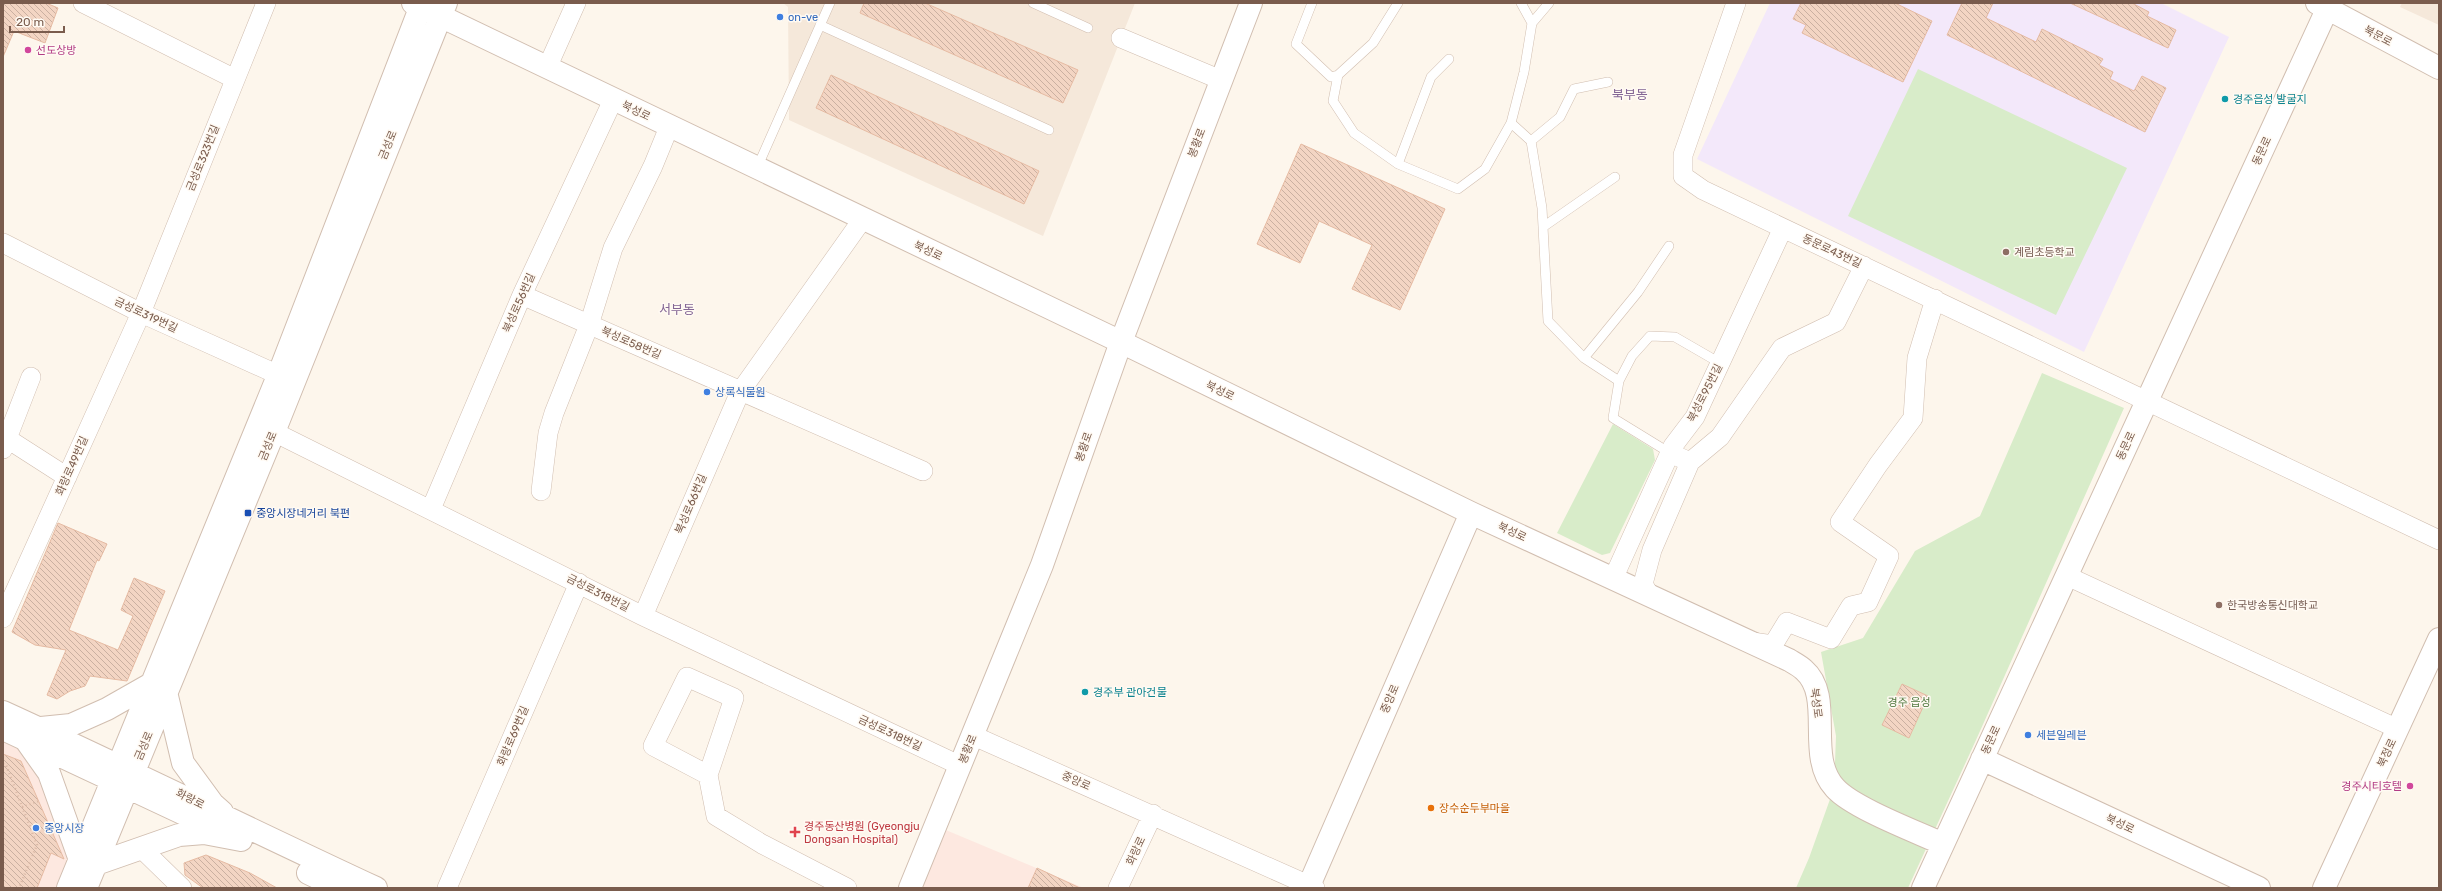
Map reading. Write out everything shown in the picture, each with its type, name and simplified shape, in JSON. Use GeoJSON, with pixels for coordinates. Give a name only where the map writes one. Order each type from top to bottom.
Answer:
{"type":"FeatureCollection","features":[{"type":"Feature","properties":{"kind":"street"},"geometry":{"type":"LineString","coordinates":[[83,3],[235,80]]}},
{"type":"Feature","properties":{"kind":"street","name":"금성로323번길"},"geometry":{"type":"LineString","coordinates":[[141,313],[266,3]]}},
{"type":"Feature","properties":{"kind":"street"},"geometry":{"type":"LineString","coordinates":[[547,68],[576,3]]}},
{"type":"Feature","properties":{"kind":"street","name":"봉황로"},"geometry":{"type":"LineString","coordinates":[[910,888],[974,736],[1042,565],[1120,342],[1251,3]]}},
{"type":"Feature","properties":{"kind":"street","name":"동문로43번길"},"geometry":{"type":"LineString","coordinates":[[1736,3],[1683,155],[1683,176],[1703,190],[2439,540]]}},
{"type":"Feature","properties":{"kind":"street","name":"북성로"},"geometry":{"type":"LineString","coordinates":[[418,4],[443,10],[547,68],[613,100],[1120,342],[1471,513],[1748,641],[1805,670],[1814,683],[1818,698],[1821,764],[1834,788],[1856,803],[1943,844]]}},
{"type":"Feature","properties":{"kind":"street","name":"금성로"},"geometry":{"type":"LineString","coordinates":[[159,688],[274,432],[281,383],[418,4]]}},
{"type":"Feature","properties":{"kind":"street","name":"북문로"},"geometry":{"type":"LineString","coordinates":[[2324,5],[2439,68]]}},
{"type":"Feature","properties":{"kind":"street","name":"동문로"},"geometry":{"type":"LineString","coordinates":[[1923,888],[2147,402],[2324,5]]}},
{"type":"Feature","properties":{"kind":"street","name":"금성로"},"geometry":{"type":"LineString","coordinates":[[68,888],[88,862],[281,383],[443,10]]}},
{"type":"Feature","properties":{"kind":"street"},"geometry":{"type":"LineString","coordinates":[[1121,38],[1221,80]]}},
{"type":"Feature","properties":{"kind":"street","name":"북성로56번길"},"geometry":{"type":"LineString","coordinates":[[431,509],[522,295],[613,100]]}},
{"type":"Feature","properties":{"kind":"street"},"geometry":{"type":"LineString","coordinates":[[541,491],[548,433],[589,325],[613,248],[653,166],[669,127]]}},
{"type":"Feature","properties":{"kind":"street","name":"북성로66번길"},"geometry":{"type":"LineString","coordinates":[[643,616],[740,392],[862,220]]}},
{"type":"Feature","properties":{"kind":"street","name":"북성로95번길"},"geometry":{"type":"LineString","coordinates":[[1613,579],[1670,453],[1695,417],[1783,228]]}},
{"type":"Feature","properties":{"kind":"street","name":"금성로319번길"},"geometry":{"type":"LineString","coordinates":[[3,243],[281,383]]}},
{"type":"Feature","properties":{"kind":"street"},"geometry":{"type":"LineString","coordinates":[[1650,596],[1643,584],[1652,550],[1690,462],[1720,437],[1782,348],[1836,322],[1864,266]]}},
{"type":"Feature","properties":{"kind":"street","name":"북성로58번길"},"geometry":{"type":"LineString","coordinates":[[522,295],[740,392]]}},
{"type":"Feature","properties":{"kind":"street"},"geometry":{"type":"LineString","coordinates":[[1748,641],[1773,645],[1787,622],[1831,639],[1851,606],[1868,602],[1889,556],[1840,522],[1878,465],[1913,418],[1917,358],[1935,299]]}},
{"type":"Feature","properties":{"kind":"street","name":"화랑로49번길"},"geometry":{"type":"LineString","coordinates":[[3,618],[141,313]]}},
{"type":"Feature","properties":{"kind":"street"},"geometry":{"type":"LineString","coordinates":[[31,377],[4,441],[67,477]]}},
{"type":"Feature","properties":{"kind":"street"},"geometry":{"type":"LineString","coordinates":[[740,392],[923,470]]}},
{"type":"Feature","properties":{"kind":"street","name":"금성로318번길"},"geometry":{"type":"LineString","coordinates":[[274,432],[643,616],[961,766]]}},
{"type":"Feature","properties":{"kind":"street"},"geometry":{"type":"LineString","coordinates":[[1670,453],[1690,462]]}},
{"type":"Feature","properties":{"kind":"street","name":"중앙로"},"geometry":{"type":"LineString","coordinates":[[974,736],[1153,814],[1311,887],[1471,513]]}},
{"type":"Feature","properties":{"kind":"street"},"geometry":{"type":"LineString","coordinates":[[2067,576],[2398,729]]}},
{"type":"Feature","properties":{"kind":"street","name":"화랑로69번길"},"geometry":{"type":"LineString","coordinates":[[447,888],[579,584]]}},
{"type":"Feature","properties":{"kind":"street","name":"북정로"},"geometry":{"type":"LineString","coordinates":[[2324,888],[2439,639]]}},
{"type":"Feature","properties":{"kind":"street"},"geometry":{"type":"LineString","coordinates":[[708,775],[653,746],[688,677],[734,698],[708,775],[716,816],[762,844],[847,888]]}},
{"type":"Feature","properties":{"kind":"street"},"geometry":{"type":"LineString","coordinates":[[159,688],[183,763],[213,804],[238,831],[179,836],[88,862],[32,734],[71,725],[159,688]]}},
{"type":"Feature","properties":{"kind":"street","name":"화랑로"},"geometry":{"type":"LineString","coordinates":[[3,712],[32,734],[238,831],[376,888]]}},
{"type":"Feature","properties":{"kind":"street","name":"화랑로"},"geometry":{"type":"LineString","coordinates":[[3,730],[32,734]]}},
{"type":"Feature","properties":{"kind":"street","name":"북성로"},"geometry":{"type":"LineString","coordinates":[[1982,760],[2258,888]]}},
{"type":"Feature","properties":{"kind":"street","name":"화랑로"},"geometry":{"type":"LineString","coordinates":[[1118,888],[1153,814]]}},
{"type":"Feature","properties":{"kind":"street","name":"화랑로"},"geometry":{"type":"LineString","coordinates":[[238,831],[339,888]]}},
{"type":"Feature","properties":{"kind":"street"},"geometry":{"type":"LineString","coordinates":[[140,848],[182,888]]}},
{"type":"Feature","properties":{"kind":"street","name":"금성로"},"geometry":{"type":"LineString","coordinates":[[86,888],[88,862]]}},
{"type":"Feature","properties":{"kind":"lane"},"geometry":{"type":"LineString","coordinates":[[757,169],[830,3]]}},
{"type":"Feature","properties":{"kind":"lane"},"geometry":{"type":"LineString","coordinates":[[1033,3],[1088,28]]}},
{"type":"Feature","properties":{"kind":"lane"},"geometry":{"type":"LineString","coordinates":[[1312,3],[1296,44],[1331,77],[1338,75],[1374,43],[1398,3]]}},
{"type":"Feature","properties":{"kind":"lane"},"geometry":{"type":"LineString","coordinates":[[1521,3],[1532,23]]}},
{"type":"Feature","properties":{"kind":"lane"},"geometry":{"type":"LineString","coordinates":[[1338,75],[1333,101],[1354,133],[1398,164],[1458,189],[1485,169],[1510,123],[1524,72],[1532,23],[1549,3]]}},
{"type":"Feature","properties":{"kind":"lane"},"geometry":{"type":"LineString","coordinates":[[820,25],[1049,130]]}},
{"type":"Feature","properties":{"kind":"lane"},"geometry":{"type":"LineString","coordinates":[[1398,164],[1431,77],[1449,59]]}},
{"type":"Feature","properties":{"kind":"lane"},"geometry":{"type":"LineString","coordinates":[[1531,141],[1560,116],[1574,89],[1608,82]]}},
{"type":"Feature","properties":{"kind":"lane"},"geometry":{"type":"LineString","coordinates":[[1510,123],[1531,141],[1542,208],[1548,321],[1584,358],[1619,381]]}},
{"type":"Feature","properties":{"kind":"lane"},"geometry":{"type":"LineString","coordinates":[[1543,228],[1615,176]]}},
{"type":"Feature","properties":{"kind":"lane"},"geometry":{"type":"LineString","coordinates":[[1584,358],[1638,292],[1669,246]]}},
{"type":"Feature","properties":{"kind":"lane"},"geometry":{"type":"LineString","coordinates":[[1670,453],[1613,418],[1619,381],[1632,356],[1650,336],[1675,336],[1720,363]]}},
{"type":"Feature","properties":{"kind":"path"},"geometry":{"type":"LineString","coordinates":[[3,764],[6,765],[37,846],[19,888]]}},
{"type":"Feature","properties":{"kind":"shaded area"},"geometry":{"type":"Polygon","coordinates":[[[783,3],[1135,3],[1043,236],[789,120],[788,7],[783,3]]]}},
{"type":"Feature","properties":{"kind":"shaded area","name":"계림초등학교"},"geometry":{"type":"Polygon","coordinates":[[[1770,3],[2161,3],[2229,37],[2084,352],[1697,159],[1770,3]]]}},
{"type":"Feature","properties":{"kind":"shaded area"},"geometry":{"type":"Polygon","coordinates":[[[2402,3],[2439,3],[2439,25],[2400,7],[2402,3]]]}},
{"type":"Feature","properties":{"kind":"shaded area","name":"중앙시장"},"geometry":{"type":"Polygon","coordinates":[[[3,730],[25,740],[80,860],[68,888],[3,888],[3,730]]]}},
{"type":"Feature","properties":{"kind":"shaded area"},"geometry":{"type":"Polygon","coordinates":[[[941,828],[1084,888],[914,888],[941,828]]]}},
{"type":"Feature","properties":{"kind":"green space"},"geometry":{"type":"Polygon","coordinates":[[[1918,69],[2127,168],[2056,315],[1848,216],[1918,69]]]}},
{"type":"Feature","properties":{"kind":"green space","name":"경주 읍성"},"geometry":{"type":"Polygon","coordinates":[[[2042,373],[2124,408],[1976,740],[1908,888],[1796,888],[1809,858],[1834,788],[1836,736],[1821,652],[1863,638],[1915,551],[1980,516],[2042,373]]]}},
{"type":"Feature","properties":{"kind":"green space"},"geometry":{"type":"Polygon","coordinates":[[[1613,424],[1653,449],[1655,460],[1610,553],[1602,555],[1557,533],[1613,424]]]}},
{"type":"Feature","properties":{"kind":"building"},"geometry":{"type":"Polygon","coordinates":[[[3,3],[46,3],[58,8],[45,43],[14,31],[3,57],[3,3]]]}},
{"type":"Feature","properties":{"kind":"building"},"geometry":{"type":"Polygon","coordinates":[[[864,3],[925,3],[1078,70],[1063,103],[860,13],[864,3]]]}},
{"type":"Feature","properties":{"kind":"building"},"geometry":{"type":"Polygon","coordinates":[[[1801,3],[1895,3],[1932,21],[1903,82],[1802,33],[1806,25],[1793,19],[1801,3]]]}},
{"type":"Feature","properties":{"kind":"building"},"geometry":{"type":"Polygon","coordinates":[[[1962,3],[1993,3],[1986,18],[2036,42],[2042,29],[2103,59],[2099,65],[2113,72],[2110,79],[2134,91],[2142,76],[2166,88],[2145,132],[1947,35],[1962,3]]]}},
{"type":"Feature","properties":{"kind":"building"},"geometry":{"type":"Polygon","coordinates":[[[2070,3],[2132,3],[2149,12],[2147,16],[2176,30],[2168,48],[2070,3]]]}},
{"type":"Feature","properties":{"kind":"building"},"geometry":{"type":"Polygon","coordinates":[[[831,75],[1039,171],[1024,204],[816,108],[831,75]]]}},
{"type":"Feature","properties":{"kind":"building"},"geometry":{"type":"Polygon","coordinates":[[[1301,144],[1445,209],[1400,310],[1352,289],[1372,245],[1319,221],[1300,263],[1257,244],[1301,144]]]}},
{"type":"Feature","properties":{"kind":"building"},"geometry":{"type":"Polygon","coordinates":[[[58,523],[107,544],[99,561],[97,560],[69,630],[118,650],[133,616],[121,610],[134,578],[165,591],[127,681],[90,676],[85,686],[70,691],[57,699],[47,695],[66,650],[35,645],[12,632],[58,523]]]}},
{"type":"Feature","properties":{"kind":"building"},"geometry":{"type":"Polygon","coordinates":[[[1902,684],[1928,696],[1909,738],[1882,725],[1902,684]]]}},
{"type":"Feature","properties":{"kind":"building"},"geometry":{"type":"Polygon","coordinates":[[[3,754],[21,761],[64,859],[51,853],[37,888],[3,888],[3,754]]]}},
{"type":"Feature","properties":{"kind":"building"},"geometry":{"type":"Polygon","coordinates":[[[206,855],[250,873],[277,888],[203,888],[185,875],[184,863],[206,855]]]}},
{"type":"Feature","properties":{"kind":"building"},"geometry":{"type":"Polygon","coordinates":[[[1037,868],[1080,888],[1028,888],[1037,868]]]}},
{"type":"Feature","properties":{"kind":"place","name":"on-ve"},"geometry":{"type":"Point","coordinates":[780,17]}},
{"type":"Feature","properties":{"kind":"place","name":"선도상방"},"geometry":{"type":"Point","coordinates":[28,50]}},
{"type":"Feature","properties":{"kind":"place","name":"경주읍성 발굴지"},"geometry":{"type":"Point","coordinates":[2225,99]}},
{"type":"Feature","properties":{"kind":"place","name":"계림초등학교"},"geometry":{"type":"Point","coordinates":[2006,252]}},
{"type":"Feature","properties":{"kind":"place","name":"상록식물원"},"geometry":{"type":"Point","coordinates":[707,392]}},
{"type":"Feature","properties":{"kind":"place","name":"중앙시장네거리 북편"},"geometry":{"type":"Point","coordinates":[248,513]}},
{"type":"Feature","properties":{"kind":"place","name":"한국방송통신대학교"},"geometry":{"type":"Point","coordinates":[2219,605]}},
{"type":"Feature","properties":{"kind":"place","name":"경주부 관아건물"},"geometry":{"type":"Point","coordinates":[1085,692]}},
{"type":"Feature","properties":{"kind":"place","name":"세븐일레븐"},"geometry":{"type":"Point","coordinates":[2028,735]}},
{"type":"Feature","properties":{"kind":"place","name":"경주시티호텔"},"geometry":{"type":"Point","coordinates":[2410,786]}},
{"type":"Feature","properties":{"kind":"place","name":"장수순두부마을"},"geometry":{"type":"Point","coordinates":[1431,808]}},
{"type":"Feature","properties":{"kind":"place","name":"중앙시장"},"geometry":{"type":"Point","coordinates":[36,828]}},
{"type":"Feature","properties":{"kind":"place","name":"경주동산병원 (Gyeongju Dongsan Hospital)"},"geometry":{"type":"Point","coordinates":[795,832]}},
{"type":"Feature","properties":{"kind":"district","name":"북부동"},"geometry":{"type":"Point","coordinates":[1630,94]}},
{"type":"Feature","properties":{"kind":"district","name":"서부동"},"geometry":{"type":"Point","coordinates":[677,309]}}]}
